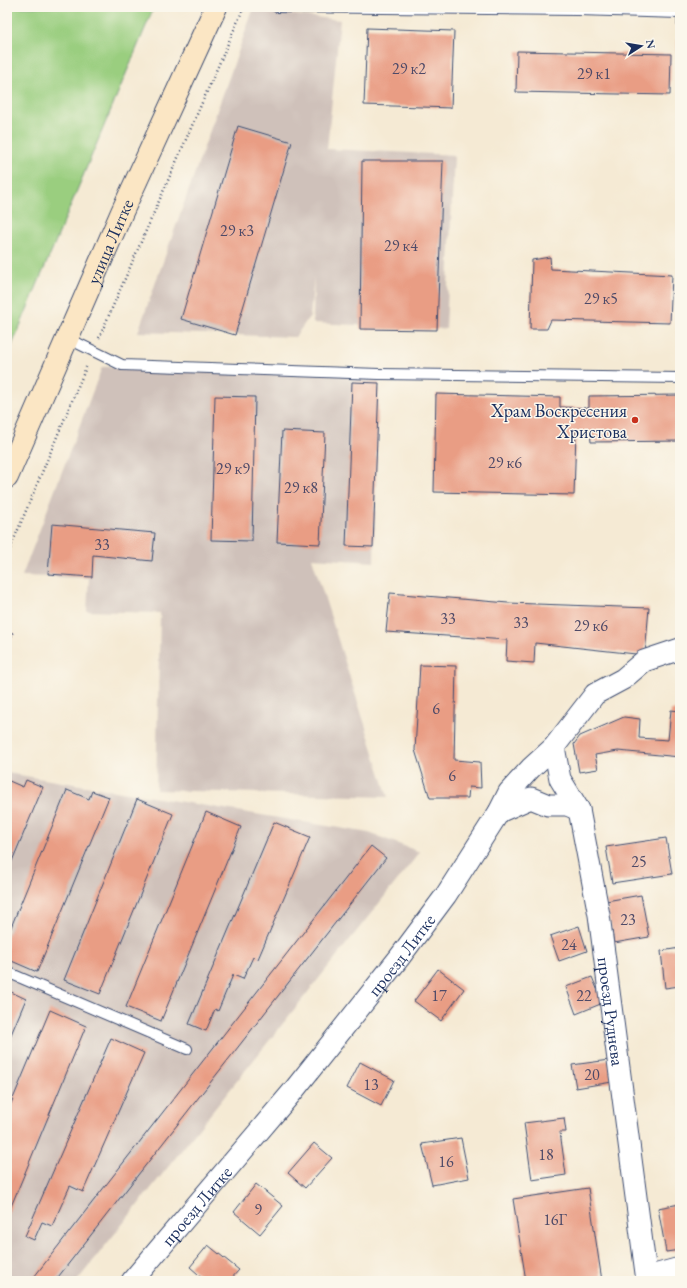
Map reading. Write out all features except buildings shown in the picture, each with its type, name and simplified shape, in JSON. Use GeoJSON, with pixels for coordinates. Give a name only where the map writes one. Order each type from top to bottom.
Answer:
{"type":"FeatureCollection","features":[{"type":"Feature","properties":{"kind":"main road","name":"улица Литке"},"geometry":{"type":"LineString","coordinates":[[7,477],[119,219],[216,7]]}},
{"type":"Feature","properties":{"kind":"street","name":"проезд Литке"},"geometry":{"type":"LineString","coordinates":[[132,1281],[294,1090],[399,958],[446,895],[499,812],[509,792],[530,768],[554,747],[595,694],[623,679],[644,661],[680,649]]}},
{"type":"Feature","properties":{"kind":"street","name":"проезд Руднева"},"geometry":{"type":"LineString","coordinates":[[554,747],[560,779],[579,810],[599,915],[647,1279]]}},
{"type":"Feature","properties":{"kind":"street"},"geometry":{"type":"LineString","coordinates":[[499,812],[531,798],[548,804],[567,805],[579,810]]}},
{"type":"Feature","properties":{"kind":"street"},"geometry":{"type":"LineString","coordinates":[[647,1279],[680,1268]]}},
{"type":"Feature","properties":{"kind":"lane"},"geometry":{"type":"LineString","coordinates":[[277,7],[578,10],[680,13]]}},
{"type":"Feature","properties":{"kind":"lane"},"geometry":{"type":"LineString","coordinates":[[68,338],[122,365],[379,374],[680,378]]}},
{"type":"Feature","properties":{"kind":"lane"},"geometry":{"type":"LineString","coordinates":[[7,972],[187,1049]]}},
{"type":"Feature","properties":{"kind":"path"},"geometry":{"type":"LineString","coordinates":[[7,556],[93,350],[244,7]]}},
{"type":"Feature","properties":{"kind":"shaded area"},"geometry":{"type":"Polygon","coordinates":[[[253,10],[340,20],[327,149],[454,155],[446,329],[313,323],[314,276],[310,316],[295,337],[138,332],[253,10]]]}},
{"type":"Feature","properties":{"kind":"shaded area"},"geometry":{"type":"Polygon","coordinates":[[[178,365],[379,374],[374,562],[312,558],[388,797],[156,790],[160,613],[87,611],[89,578],[22,576],[102,367],[178,365]]]}},
{"type":"Feature","properties":{"kind":"shaded area"},"geometry":{"type":"Polygon","coordinates":[[[7,773],[369,833],[420,852],[77,1281],[7,1280],[7,773]]]}},
{"type":"Feature","properties":{"kind":"green space"},"geometry":{"type":"Polygon","coordinates":[[[7,7],[154,7],[7,357],[7,7]]]}},
{"type":"Feature","properties":{"kind":"place","name":"Храм Воскресения Христова"},"geometry":{"type":"Point","coordinates":[635,420]}}]}
